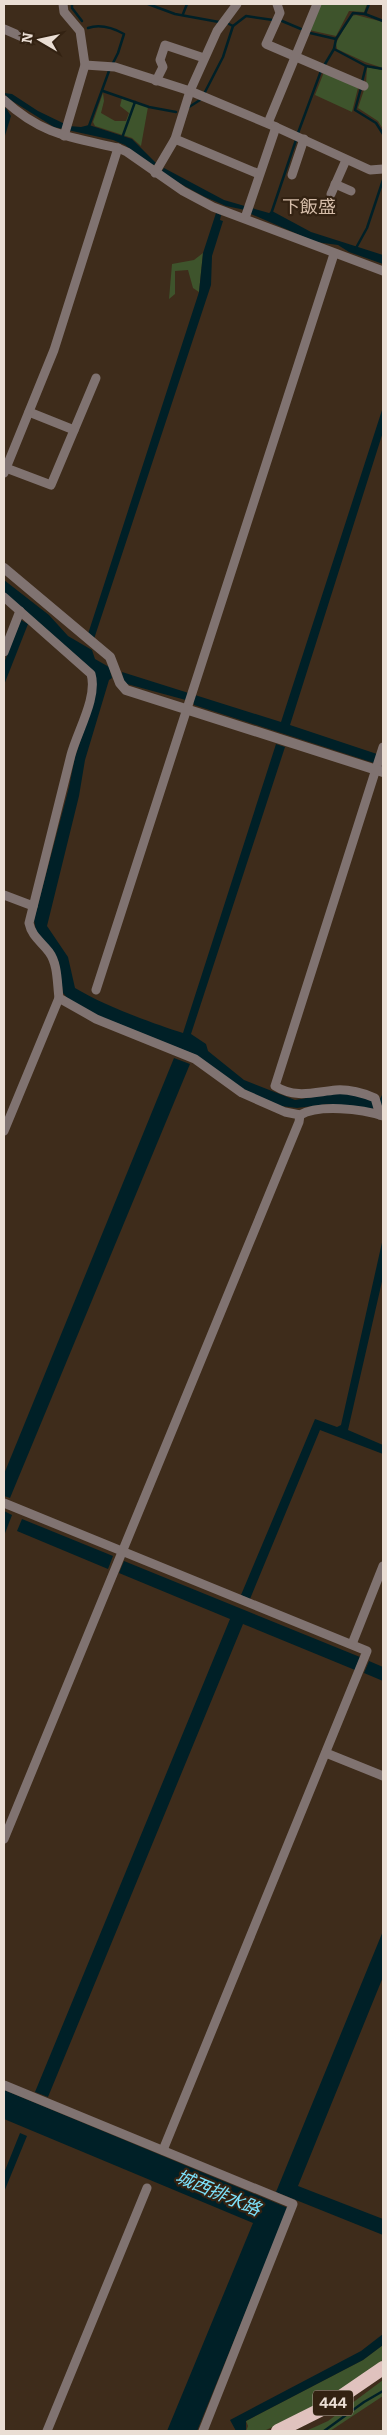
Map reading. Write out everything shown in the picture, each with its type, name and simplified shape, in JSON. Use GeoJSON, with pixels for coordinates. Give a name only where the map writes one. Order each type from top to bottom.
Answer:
{"type":"FeatureCollection","features":[{"type":"Feature","properties":{"kind":"highway","name":"444"},"geometry":{"type":"LineString","coordinates":[[278,2431],[326,2407],[383,2368]]}},
{"type":"Feature","properties":{"kind":"street"},"geometry":{"type":"LineString","coordinates":[[61,4],[64,12],[80,31],[85,65],[66,130]]}},
{"type":"Feature","properties":{"kind":"street"},"geometry":{"type":"LineString","coordinates":[[155,173],[175,139],[190,91],[217,31],[237,4]]}},
{"type":"Feature","properties":{"kind":"street"},"geometry":{"type":"LineString","coordinates":[[276,4],[280,14],[266,44],[362,85]]}},
{"type":"Feature","properties":{"kind":"street"},"geometry":{"type":"LineString","coordinates":[[247,211],[272,125],[295,57],[317,4]]}},
{"type":"Feature","properties":{"kind":"street"},"geometry":{"type":"LineString","coordinates":[[4,29],[27,39]]}},
{"type":"Feature","properties":{"kind":"street"},"geometry":{"type":"LineString","coordinates":[[156,81],[163,67],[160,60],[165,45],[204,58]]}},
{"type":"Feature","properties":{"kind":"street"},"geometry":{"type":"LineString","coordinates":[[85,65],[115,67],[190,91],[304,139],[370,170],[383,169]]}},
{"type":"Feature","properties":{"kind":"street"},"geometry":{"type":"LineString","coordinates":[[4,100],[17,112],[45,130],[66,130],[118,148],[183,191],[213,207],[247,211],[334,254],[383,271]]}},
{"type":"Feature","properties":{"kind":"street"},"geometry":{"type":"LineString","coordinates":[[175,139],[259,174]]}},
{"type":"Feature","properties":{"kind":"street"},"geometry":{"type":"LineString","coordinates":[[292,174],[304,139]]}},
{"type":"Feature","properties":{"kind":"street"},"geometry":{"type":"LineString","coordinates":[[96,378],[51,485],[5,471],[54,350],[118,148]]}},
{"type":"Feature","properties":{"kind":"street"},"geometry":{"type":"LineString","coordinates":[[331,194],[346,160]]}},
{"type":"Feature","properties":{"kind":"street"},"geometry":{"type":"LineString","coordinates":[[335,184],[351,191]]}},
{"type":"Feature","properties":{"kind":"street"},"geometry":{"type":"LineString","coordinates":[[96,990],[334,254]]}},
{"type":"Feature","properties":{"kind":"street"},"geometry":{"type":"LineString","coordinates":[[29,412],[74,430]]}},
{"type":"Feature","properties":{"kind":"street"},"geometry":{"type":"LineString","coordinates":[[4,568],[110,657],[120,683],[126,690],[187,707],[380,771]]}},
{"type":"Feature","properties":{"kind":"street"},"geometry":{"type":"LineString","coordinates":[[4,597],[90,674],[93,680],[87,710],[72,753],[29,923],[31,934],[49,952],[55,965],[59,998],[4,1131]]}},
{"type":"Feature","properties":{"kind":"street"},"geometry":{"type":"LineString","coordinates":[[4,652],[20,611]]}},
{"type":"Feature","properties":{"kind":"street"},"geometry":{"type":"LineString","coordinates":[[59,998],[96,1018],[195,1059],[242,1092],[286,1112],[300,1115],[309,1110],[327,1108],[379,1110],[375,1098],[368,1095],[339,1090],[298,1095],[275,1086],[380,771],[383,747]]}},
{"type":"Feature","properties":{"kind":"street"},"geometry":{"type":"LineString","coordinates":[[4,895],[33,906]]}},
{"type":"Feature","properties":{"kind":"street"},"geometry":{"type":"LineString","coordinates":[[4,1839],[299,1122],[300,1115]]}},
{"type":"Feature","properties":{"kind":"street"},"geometry":{"type":"LineString","coordinates":[[4,1503],[367,1651],[163,2150]]}},
{"type":"Feature","properties":{"kind":"street"},"geometry":{"type":"LineString","coordinates":[[352,1644],[383,1566]]}},
{"type":"Feature","properties":{"kind":"street"},"geometry":{"type":"LineString","coordinates":[[326,1753],[383,1776]]}},
{"type":"Feature","properties":{"kind":"street"},"geometry":{"type":"LineString","coordinates":[[4,2085],[293,2204],[203,2431]]}},
{"type":"Feature","properties":{"kind":"street"},"geometry":{"type":"LineString","coordinates":[[47,2431],[147,2188]]}},
{"type":"Feature","properties":{"kind":"green space"},"geometry":{"type":"Polygon","coordinates":[[[320,4],[367,4],[364,12],[349,11],[336,36],[309,30],[320,4]]]}},
{"type":"Feature","properties":{"kind":"green space"},"geometry":{"type":"Polygon","coordinates":[[[356,15],[383,22],[383,68],[337,49],[336,43],[351,16],[356,15]]]}},
{"type":"Feature","properties":{"kind":"green space"},"geometry":{"type":"Polygon","coordinates":[[[367,67],[383,70],[383,129],[378,121],[358,108],[366,84],[367,67]]]}},
{"type":"Feature","properties":{"kind":"green space"},"geometry":{"type":"Polygon","coordinates":[[[324,72],[358,88],[352,112],[315,95],[324,72]]]}},
{"type":"Feature","properties":{"kind":"green space"},"geometry":{"type":"Polygon","coordinates":[[[103,93],[104,101],[101,113],[115,121],[126,121],[129,113],[120,106],[122,98],[148,107],[141,146],[132,138],[95,126],[93,122],[103,93]]]}},
{"type":"Feature","properties":{"kind":"green space"},"geometry":{"type":"Polygon","coordinates":[[[203,253],[199,292],[193,288],[188,270],[175,271],[175,294],[169,299],[172,264],[194,260],[203,253]]]}},
{"type":"Feature","properties":{"kind":"green space"},"geometry":{"type":"Polygon","coordinates":[[[383,2345],[383,2360],[361,2378],[306,2411],[264,2431],[246,2431],[248,2426],[246,2421],[363,2360],[383,2345]]]}},
{"type":"Feature","properties":{"kind":"green space"},"geometry":{"type":"Polygon","coordinates":[[[383,2380],[383,2396],[330,2431],[306,2431],[328,2421],[383,2380]]]}},
{"type":"Feature","properties":{"kind":"water"},"geometry":{"type":"Polygon","coordinates":[[[4,93],[12,94],[38,111],[69,126],[81,127],[89,125],[132,139],[156,163],[154,165],[150,164],[125,145],[113,140],[54,127],[9,99],[4,93]]]}},
{"type":"Feature","properties":{"kind":"water"},"geometry":{"type":"Polygon","coordinates":[[[6,108],[11,116],[4,139],[4,109],[6,108]]]}},
{"type":"Feature","properties":{"kind":"water"},"geometry":{"type":"Polygon","coordinates":[[[164,168],[224,200],[269,213],[272,211],[311,232],[383,255],[383,264],[349,252],[338,245],[316,242],[251,214],[250,211],[226,206],[205,197],[164,175],[162,171],[164,168]]]}},
{"type":"Feature","properties":{"kind":"water"},"geometry":{"type":"Polygon","coordinates":[[[216,213],[221,215],[220,220],[223,221],[212,256],[211,285],[94,639],[88,634],[199,292],[203,253],[216,213]]]}},
{"type":"Feature","properties":{"kind":"water"},"geometry":{"type":"Polygon","coordinates":[[[383,407],[383,432],[290,725],[377,754],[374,763],[194,705],[193,702],[127,684],[123,680],[122,672],[281,722],[383,407]]]}},
{"type":"Feature","properties":{"kind":"water"},"geometry":{"type":"Polygon","coordinates":[[[4,580],[49,615],[68,636],[92,650],[95,659],[109,667],[112,678],[109,680],[85,760],[79,796],[47,926],[68,957],[75,988],[99,1001],[183,1033],[276,744],[285,747],[191,1034],[206,1044],[208,1051],[244,1080],[295,1100],[343,1092],[379,1101],[383,1093],[383,1110],[380,1106],[372,1109],[328,1104],[297,1108],[281,1106],[245,1090],[194,1054],[99,1016],[69,1000],[63,993],[59,963],[53,951],[36,931],[34,920],[75,757],[94,701],[96,676],[87,665],[4,592],[4,580]]]}},
{"type":"Feature","properties":{"kind":"water"},"geometry":{"type":"Polygon","coordinates":[[[21,620],[28,624],[4,685],[4,663],[21,620]]]}},
{"type":"Feature","properties":{"kind":"water"},"geometry":{"type":"Polygon","coordinates":[[[174,1058],[190,1064],[10,1498],[4,1496],[4,1474],[174,1058]]]}},
{"type":"Feature","properties":{"kind":"water"},"geometry":{"type":"Polygon","coordinates":[[[383,1238],[383,1277],[348,1430],[383,1445],[383,1454],[320,1430],[250,1599],[241,1595],[315,1419],[337,1427],[341,1425],[383,1238]]]}},
{"type":"Feature","properties":{"kind":"water"},"geometry":{"type":"Polygon","coordinates":[[[4,1511],[12,1515],[4,1536],[4,1511]]]}},
{"type":"Feature","properties":{"kind":"water"},"geometry":{"type":"Polygon","coordinates":[[[22,1519],[113,1556],[108,1569],[17,1531],[22,1519]]]}},
{"type":"Feature","properties":{"kind":"water"},"geometry":{"type":"Polygon","coordinates":[[[124,1561],[360,1657],[355,1670],[243,1624],[48,2097],[35,2092],[230,1619],[119,1573],[124,1561]]]}},
{"type":"Feature","properties":{"kind":"water"},"geometry":{"type":"Polygon","coordinates":[[[369,1661],[383,1667],[383,1681],[364,1673],[369,1661]]]}},
{"type":"Feature","properties":{"kind":"water"},"geometry":{"type":"Polygon","coordinates":[[[383,1931],[383,1977],[298,2186],[383,2219],[383,2235],[276,2192],[383,1931]]]}},
{"type":"Feature","properties":{"kind":"water","name":"城西排水路"},"geometry":{"type":"Polygon","coordinates":[[[4,2090],[288,2208],[197,2431],[167,2431],[253,2223],[4,2119],[4,2090]]]}},
{"type":"Feature","properties":{"kind":"water"},"geometry":{"type":"Polygon","coordinates":[[[20,2133],[27,2136],[4,2192],[4,2173],[20,2133]]]}},
{"type":"Feature","properties":{"kind":"water"},"geometry":{"type":"Polygon","coordinates":[[[383,2334],[383,2345],[363,2360],[246,2421],[246,2431],[236,2431],[230,2420],[361,2351],[383,2334]]]}},
{"type":"Feature","properties":{"kind":"waterway"},"geometry":{"type":"LineString","coordinates":[[72,4],[72,8],[82,21]]}},
{"type":"Feature","properties":{"kind":"waterway"},"geometry":{"type":"LineString","coordinates":[[148,4],[175,14],[219,22]]}},
{"type":"Feature","properties":{"kind":"waterway"},"geometry":{"type":"LineString","coordinates":[[183,14],[187,4]]}},
{"type":"Feature","properties":{"kind":"waterway"},"geometry":{"type":"LineString","coordinates":[[365,14],[369,4]]}},
{"type":"Feature","properties":{"kind":"waterway"},"geometry":{"type":"LineString","coordinates":[[310,33],[336,39],[353,13],[365,14],[383,21]]}},
{"type":"Feature","properties":{"kind":"waterway"},"geometry":{"type":"LineString","coordinates":[[229,24],[233,26],[246,16],[273,20]]}},
{"type":"Feature","properties":{"kind":"waterway"},"geometry":{"type":"LineString","coordinates":[[282,21],[301,29]]}},
{"type":"Feature","properties":{"kind":"waterway"},"geometry":{"type":"LineString","coordinates":[[205,92],[223,57],[233,26]]}},
{"type":"Feature","properties":{"kind":"waterway"},"geometry":{"type":"LineString","coordinates":[[88,28],[106,27],[124,34],[113,63]]}},
{"type":"Feature","properties":{"kind":"waterway"},"geometry":{"type":"LineString","coordinates":[[336,39],[334,49],[366,66],[362,82]]}},
{"type":"Feature","properties":{"kind":"waterway"},"geometry":{"type":"LineString","coordinates":[[325,64],[334,49]]}},
{"type":"Feature","properties":{"kind":"waterway"},"geometry":{"type":"LineString","coordinates":[[366,66],[383,69]]}},
{"type":"Feature","properties":{"kind":"waterway"},"geometry":{"type":"LineString","coordinates":[[89,126],[109,71]]}},
{"type":"Feature","properties":{"kind":"waterway"},"geometry":{"type":"LineString","coordinates":[[298,133],[321,71]]}},
{"type":"Feature","properties":{"kind":"waterway"},"geometry":{"type":"LineString","coordinates":[[361,88],[355,110],[376,123],[383,134]]}},
{"type":"Feature","properties":{"kind":"waterway"},"geometry":{"type":"LineString","coordinates":[[103,91],[149,107],[176,112]]}},
{"type":"Feature","properties":{"kind":"waterway"},"geometry":{"type":"LineString","coordinates":[[189,107],[200,100]]}},
{"type":"Feature","properties":{"kind":"waterway"},"geometry":{"type":"LineString","coordinates":[[122,138],[135,102]]}},
{"type":"Feature","properties":{"kind":"waterway"},"geometry":{"type":"LineString","coordinates":[[271,214],[296,140]]}},
{"type":"Feature","properties":{"kind":"waterway"},"geometry":{"type":"LineString","coordinates":[[356,248],[367,228],[383,180]]}},
{"type":"Feature","properties":{"kind":"waterway"},"geometry":{"type":"LineString","coordinates":[[324,2431],[364,2402],[383,2391]]}},
{"type":"Feature","properties":{"kind":"district","name":"下飯盛"},"geometry":{"type":"Point","coordinates":[309,207]}}]}
